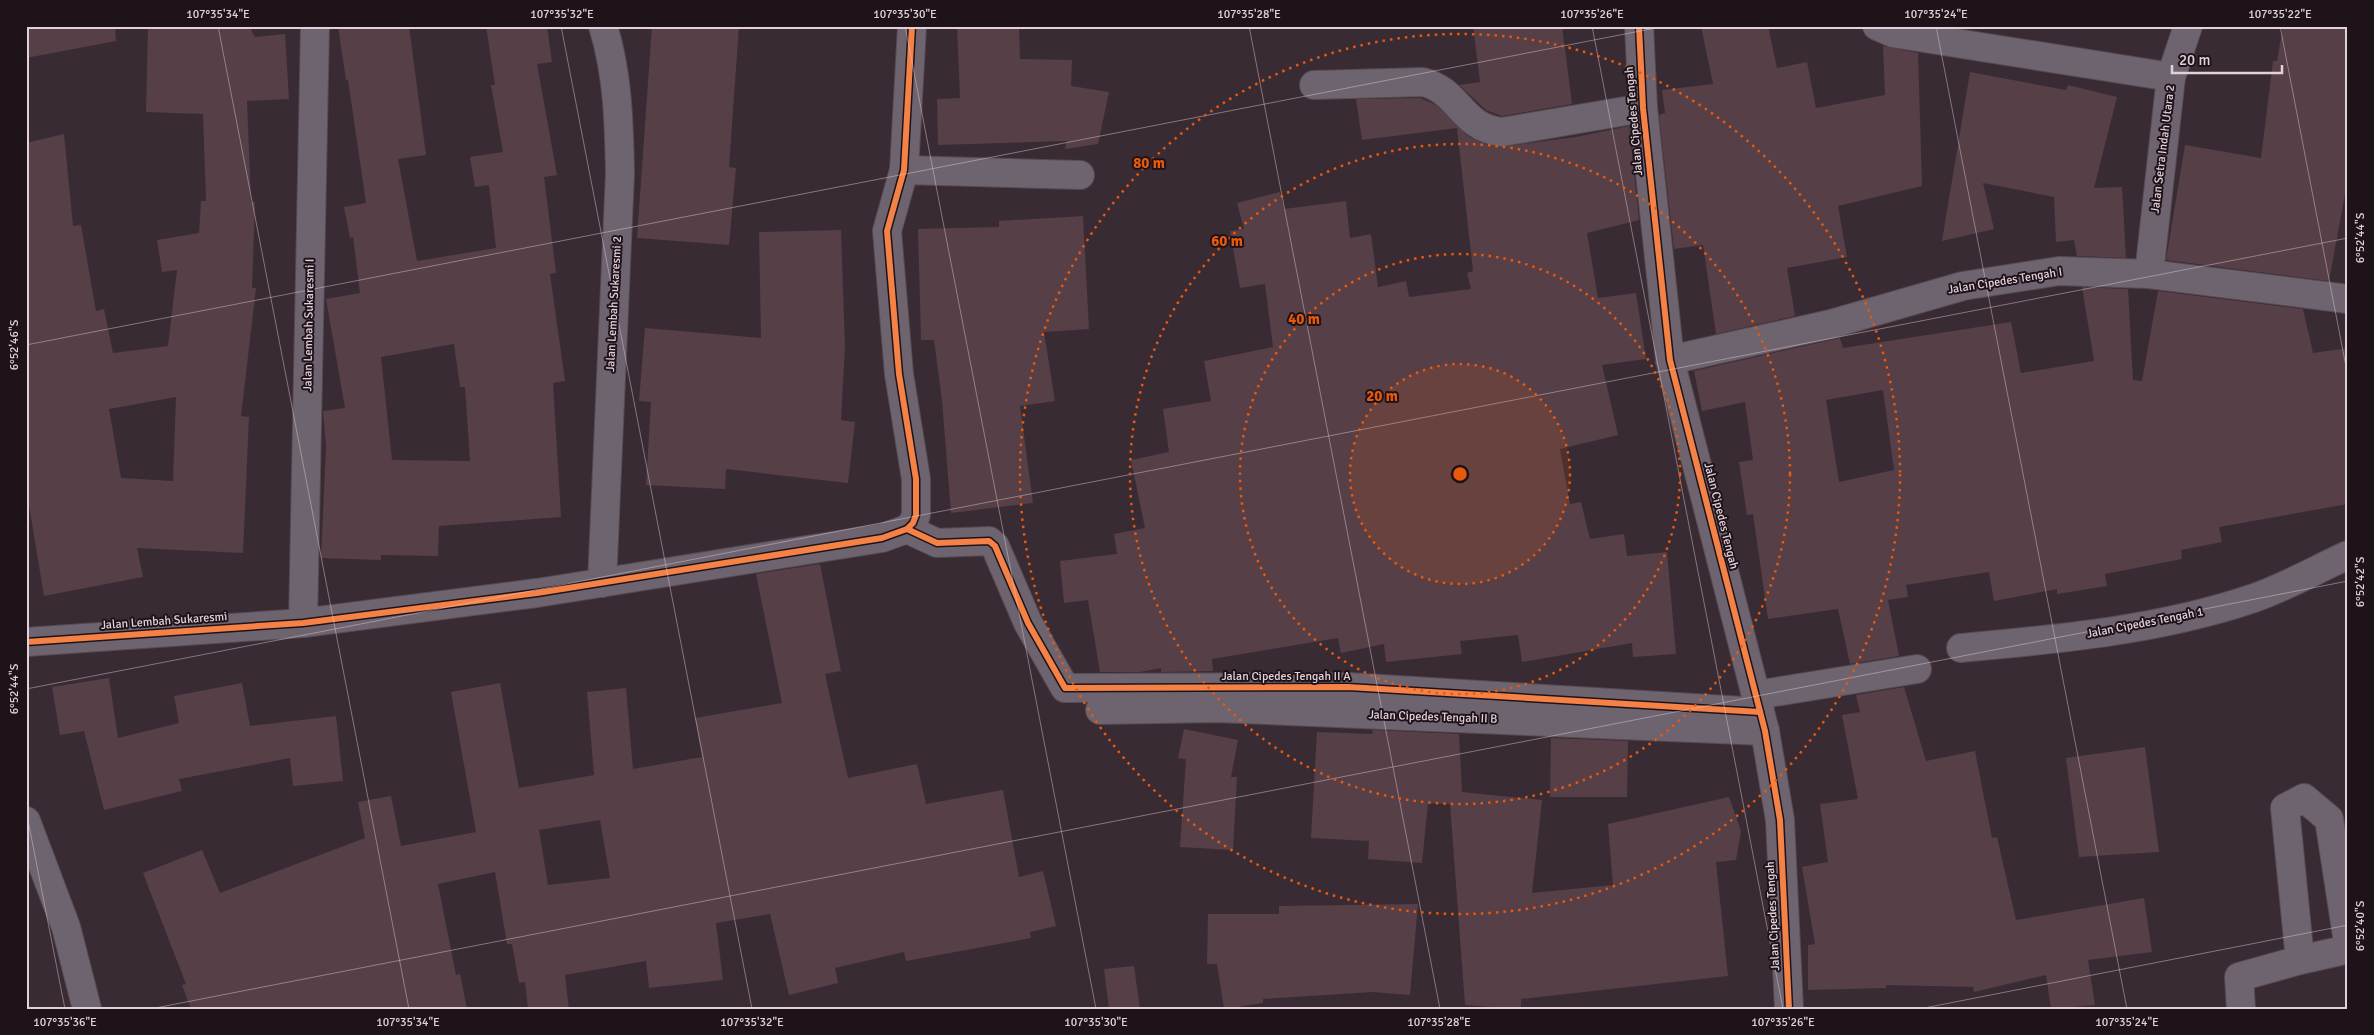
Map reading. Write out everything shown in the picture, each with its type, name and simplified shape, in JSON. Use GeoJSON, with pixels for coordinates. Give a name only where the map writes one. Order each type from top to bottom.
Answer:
{"type":"FeatureCollection","features":[{"type":"Feature","properties":{"kind":"street","name":"Jalan Lembah Sukaresmi I"},"geometry":{"type":"LineString","coordinates":[[303,623],[315,26]]}},
{"type":"Feature","properties":{"kind":"street","name":"Jalan Lembah Sukaresmi 2"},"geometry":{"type":"LineString","coordinates":[[602,583],[620,174],[619,114],[613,64],[603,26]]}},
{"type":"Feature","properties":{"kind":"street"},"geometry":{"type":"LineString","coordinates":[[906,529],[914,523],[916,515],[916,479],[899,374],[887,231],[904,170],[912,26]]}},
{"type":"Feature","properties":{"kind":"street","name":"Jalan Cipedes Tengah"},"geometry":{"type":"LineString","coordinates":[[1639,26],[1643,108],[1670,360],[1760,713],[1780,820],[1790,1009]]}},
{"type":"Feature","properties":{"kind":"street"},"geometry":{"type":"LineString","coordinates":[[1877,26],[1893,33],[2172,77]]}},
{"type":"Feature","properties":{"kind":"street","name":"Jalan Setra Indah Utara 2"},"geometry":{"type":"LineString","coordinates":[[2148,274],[2172,77],[2188,26]]}},
{"type":"Feature","properties":{"kind":"street"},"geometry":{"type":"LineString","coordinates":[[1314,85],[1423,82],[1436,85],[1444,90],[1478,126],[1490,131],[1502,132],[1643,108]]}},
{"type":"Feature","properties":{"kind":"street"},"geometry":{"type":"LineString","coordinates":[[904,170],[1080,175]]}},
{"type":"Feature","properties":{"kind":"street","name":"Jalan Cipedes Tengah I"},"geometry":{"type":"LineString","coordinates":[[1670,360],[1830,324],[1963,286],[2059,271],[2148,274],[2348,299]]}},
{"type":"Feature","properties":{"kind":"street","name":"Jalan Lembah Sukaresmi"},"geometry":{"type":"LineString","coordinates":[[26,642],[303,623],[602,583],[882,538],[906,529]]}},
{"type":"Feature","properties":{"kind":"street","name":"Jalan Cipedes Tengah II B"},"geometry":{"type":"LineString","coordinates":[[906,529],[937,543],[989,541],[998,550],[1028,623],[1062,686],[1090,696],[1218,708],[1760,713]]}},
{"type":"Feature","properties":{"kind":"street","name":"Jalan Cipedes Tengah 1"},"geometry":{"type":"LineString","coordinates":[[1962,648],[2118,631],[2189,617],[2255,597],[2348,555]]}},
{"type":"Feature","properties":{"kind":"street"},"geometry":{"type":"LineString","coordinates":[[1760,713],[1917,669]]}},
{"type":"Feature","properties":{"kind":"street"},"geometry":{"type":"LineString","coordinates":[[2241,1009],[2239,977],[2340,951],[2348,942],[2329,819],[2304,798],[2285,808],[2300,960]]}},
{"type":"Feature","properties":{"kind":"street"},"geometry":{"type":"LineString","coordinates":[[26,821],[66,927],[88,1009]]}},
{"type":"Feature","properties":{"kind":"building"},"geometry":{"type":"Polygon","coordinates":[[[26,26],[115,26],[116,41],[26,58],[26,26]]]}},
{"type":"Feature","properties":{"kind":"building"},"geometry":{"type":"Polygon","coordinates":[[[148,26],[249,26],[255,37],[285,34],[289,99],[247,101],[251,202],[255,202],[252,288],[256,288],[241,416],[249,417],[243,553],[137,548],[143,577],[44,596],[26,487],[26,143],[64,134],[73,226],[81,225],[96,311],[104,309],[113,353],[168,346],[177,270],[162,272],[157,240],[199,233],[201,201],[206,201],[203,114],[146,112],[148,26]],[[176,397],[109,409],[121,478],[173,481],[176,397]]]}},
{"type":"Feature","properties":{"kind":"building"},"geometry":{"type":"Polygon","coordinates":[[[338,26],[409,26],[426,155],[398,159],[417,261],[496,248],[489,185],[475,187],[470,157],[503,152],[491,85],[495,85],[486,26],[547,26],[552,62],[537,64],[557,175],[544,177],[556,273],[550,274],[565,381],[553,383],[561,517],[439,526],[438,556],[381,555],[381,560],[321,558],[326,446],[323,411],[345,408],[326,299],[360,293],[353,237],[350,238],[344,207],[366,203],[348,80],[346,80],[338,26]],[[454,344],[381,357],[392,460],[470,461],[465,387],[460,387],[454,344]]]}},
{"type":"Feature","properties":{"kind":"building"},"geometry":{"type":"Polygon","coordinates":[[[652,26],[739,26],[729,167],[736,168],[729,245],[637,238],[652,26]]]}},
{"type":"Feature","properties":{"kind":"building"},"geometry":{"type":"Polygon","coordinates":[[[957,26],[1019,26],[1020,59],[1072,60],[1071,86],[1109,92],[1098,144],[1065,149],[1067,141],[938,145],[937,99],[960,98],[957,26]]]}},
{"type":"Feature","properties":{"kind":"building"},"geometry":{"type":"Polygon","coordinates":[[[1473,26],[1562,26],[1572,104],[1502,116],[1486,110],[1459,85],[1480,82],[1473,26]]]}},
{"type":"Feature","properties":{"kind":"building"},"geometry":{"type":"Polygon","coordinates":[[[1701,26],[1768,26],[1777,68],[1807,62],[1816,108],[1885,95],[1883,46],[1918,53],[1922,186],[1838,206],[1847,257],[1787,268],[1795,316],[1716,334],[1703,245],[1674,249],[1659,115],[1665,113],[1662,90],[1713,84],[1701,26]]]}},
{"type":"Feature","properties":{"kind":"building"},"geometry":{"type":"Polygon","coordinates":[[[2283,26],[2348,26],[2348,178],[2329,281],[2166,260],[2185,145],[2261,158],[2273,61],[2277,61],[2283,26]]]}},
{"type":"Feature","properties":{"kind":"building"},"geometry":{"type":"Polygon","coordinates":[[[1970,72],[2066,90],[2068,85],[2117,97],[2094,188],[2122,187],[2126,258],[2077,256],[2074,240],[2056,242],[2054,197],[1983,183],[1994,229],[1942,241],[1970,72]]]}},
{"type":"Feature","properties":{"kind":"building"},"geometry":{"type":"Polygon","coordinates":[[[1420,98],[1436,105],[1468,136],[1482,143],[1499,147],[1576,137],[1629,126],[1639,220],[1587,233],[1598,298],[1636,293],[1646,359],[1602,365],[1618,435],[1560,449],[1570,504],[1581,502],[1590,539],[1624,534],[1627,556],[1667,552],[1676,654],[1633,657],[1632,643],[1522,662],[1518,635],[1460,641],[1462,654],[1386,662],[1384,644],[1341,653],[1338,638],[1212,659],[1213,671],[1161,672],[1161,668],[1140,672],[1100,672],[1088,600],[1064,603],[1060,561],[1117,554],[1114,534],[1145,528],[1131,460],[1169,452],[1163,409],[1211,401],[1204,361],[1273,347],[1265,284],[1240,288],[1230,231],[1244,229],[1237,203],[1280,192],[1284,209],[1346,201],[1350,238],[1371,234],[1378,287],[1406,281],[1409,297],[1471,289],[1467,273],[1473,271],[1457,128],[1362,140],[1356,99],[1420,98]]]}},
{"type":"Feature","properties":{"kind":"building"},"geometry":{"type":"Polygon","coordinates":[[[1083,216],[1089,329],[1044,332],[1055,401],[1020,406],[1033,503],[951,513],[942,400],[934,340],[921,340],[918,229],[999,227],[999,221],[1083,216]]]}},
{"type":"Feature","properties":{"kind":"building"},"geometry":{"type":"Polygon","coordinates":[[[841,230],[845,347],[841,420],[855,422],[848,483],[726,469],[725,489],[646,485],[651,402],[639,401],[645,328],[761,338],[759,232],[841,230]]]}},
{"type":"Feature","properties":{"kind":"building"},"geometry":{"type":"Polygon","coordinates":[[[2082,287],[2128,289],[2133,380],[2142,381],[2158,291],[2303,309],[2313,353],[2348,348],[2348,504],[2219,527],[2222,542],[2181,550],[2182,559],[2105,574],[2107,586],[2057,594],[2057,589],[1994,601],[1989,572],[1906,585],[1908,597],[1888,600],[1899,656],[1850,664],[1838,609],[1768,619],[1753,514],[1747,515],[1739,462],[1753,460],[1745,402],[1702,411],[1694,371],[1840,338],[1843,348],[2011,322],[2021,373],[2094,361],[2082,287]],[[1883,390],[1826,400],[1839,482],[1894,470],[1883,390]]]}},
{"type":"Feature","properties":{"kind":"building"},"geometry":{"type":"Polygon","coordinates":[[[820,564],[841,671],[825,674],[848,778],[917,764],[926,804],[1003,790],[1019,877],[1043,871],[1056,926],[1030,932],[1031,938],[906,961],[904,952],[835,968],[838,983],[789,995],[770,914],[716,923],[723,980],[649,988],[646,961],[565,975],[569,1009],[528,1009],[525,982],[519,983],[512,944],[507,944],[495,872],[438,884],[456,975],[460,974],[467,1009],[191,1009],[182,985],[186,984],[143,873],[202,850],[220,893],[365,838],[358,802],[391,796],[401,846],[476,832],[451,692],[500,683],[519,788],[594,775],[587,692],[626,688],[633,769],[702,757],[695,718],[782,703],[756,574],[820,564]],[[600,820],[539,830],[548,885],[610,878],[600,820]]]}},
{"type":"Feature","properties":{"kind":"building"},"geometry":{"type":"Polygon","coordinates":[[[109,678],[118,738],[179,723],[174,696],[242,683],[250,726],[336,716],[343,781],[293,786],[290,758],[179,779],[182,791],[104,810],[84,731],[60,735],[52,687],[109,678]]]}},
{"type":"Feature","properties":{"kind":"building"},"geometry":{"type":"Polygon","coordinates":[[[1904,687],[1926,761],[1975,751],[1992,838],[1997,837],[2016,920],[2144,898],[2152,952],[2088,960],[2095,1005],[2051,1009],[2046,975],[1974,992],[1973,987],[1886,985],[1886,988],[1808,990],[1808,945],[1815,944],[1802,867],[1828,862],[1820,804],[1858,799],[1842,715],[1860,712],[1856,695],[1904,687]]]}},
{"type":"Feature","properties":{"kind":"building"},"geometry":{"type":"Polygon","coordinates":[[[1184,729],[1238,740],[1231,777],[1237,777],[1233,850],[1180,847],[1186,759],[1178,758],[1184,729]]]}},
{"type":"Feature","properties":{"kind":"building"},"geometry":{"type":"Polygon","coordinates":[[[1372,730],[1459,734],[1462,792],[1542,800],[1532,893],[1613,885],[1608,824],[1729,797],[1741,831],[1736,860],[1716,862],[1728,976],[1521,999],[1521,1009],[1465,1005],[1450,804],[1428,803],[1422,863],[1368,859],[1369,841],[1311,838],[1317,732],[1373,734],[1372,730]]]}},
{"type":"Feature","properties":{"kind":"building"},"geometry":{"type":"Polygon","coordinates":[[[1551,738],[1628,741],[1627,797],[1550,797],[1551,738]]]}},
{"type":"Feature","properties":{"kind":"building"},"geometry":{"type":"Polygon","coordinates":[[[2145,747],[2159,852],[2079,857],[2066,758],[2145,747]]]}},
{"type":"Feature","properties":{"kind":"building"},"geometry":{"type":"Polygon","coordinates":[[[1418,904],[1410,995],[1373,992],[1263,999],[1263,1003],[1224,1009],[1217,964],[1207,964],[1208,914],[1279,914],[1279,906],[1418,904]]]}},
{"type":"Feature","properties":{"kind":"building"},"geometry":{"type":"Polygon","coordinates":[[[1134,966],[1140,1009],[1109,1009],[1104,969],[1134,966]]]}},
{"type":"Feature","properties":{"kind":"cycle path"},"geometry":{"type":"LineString","coordinates":[[26,642],[303,623],[537,593],[882,538],[907,529],[913,523],[916,515],[916,479],[899,374],[887,231],[904,170],[912,26]]}},
{"type":"Feature","properties":{"kind":"cycle path"},"geometry":{"type":"LineString","coordinates":[[1639,26],[1643,108],[1670,360],[1765,731],[1780,820],[1789,1009]]}},
{"type":"Feature","properties":{"kind":"cycle path","name":"Jalan Cipedes Tengah II A"},"geometry":{"type":"LineString","coordinates":[[907,529],[937,543],[989,541],[995,546],[1028,623],[1065,688],[1348,687],[1760,712]]}}]}
